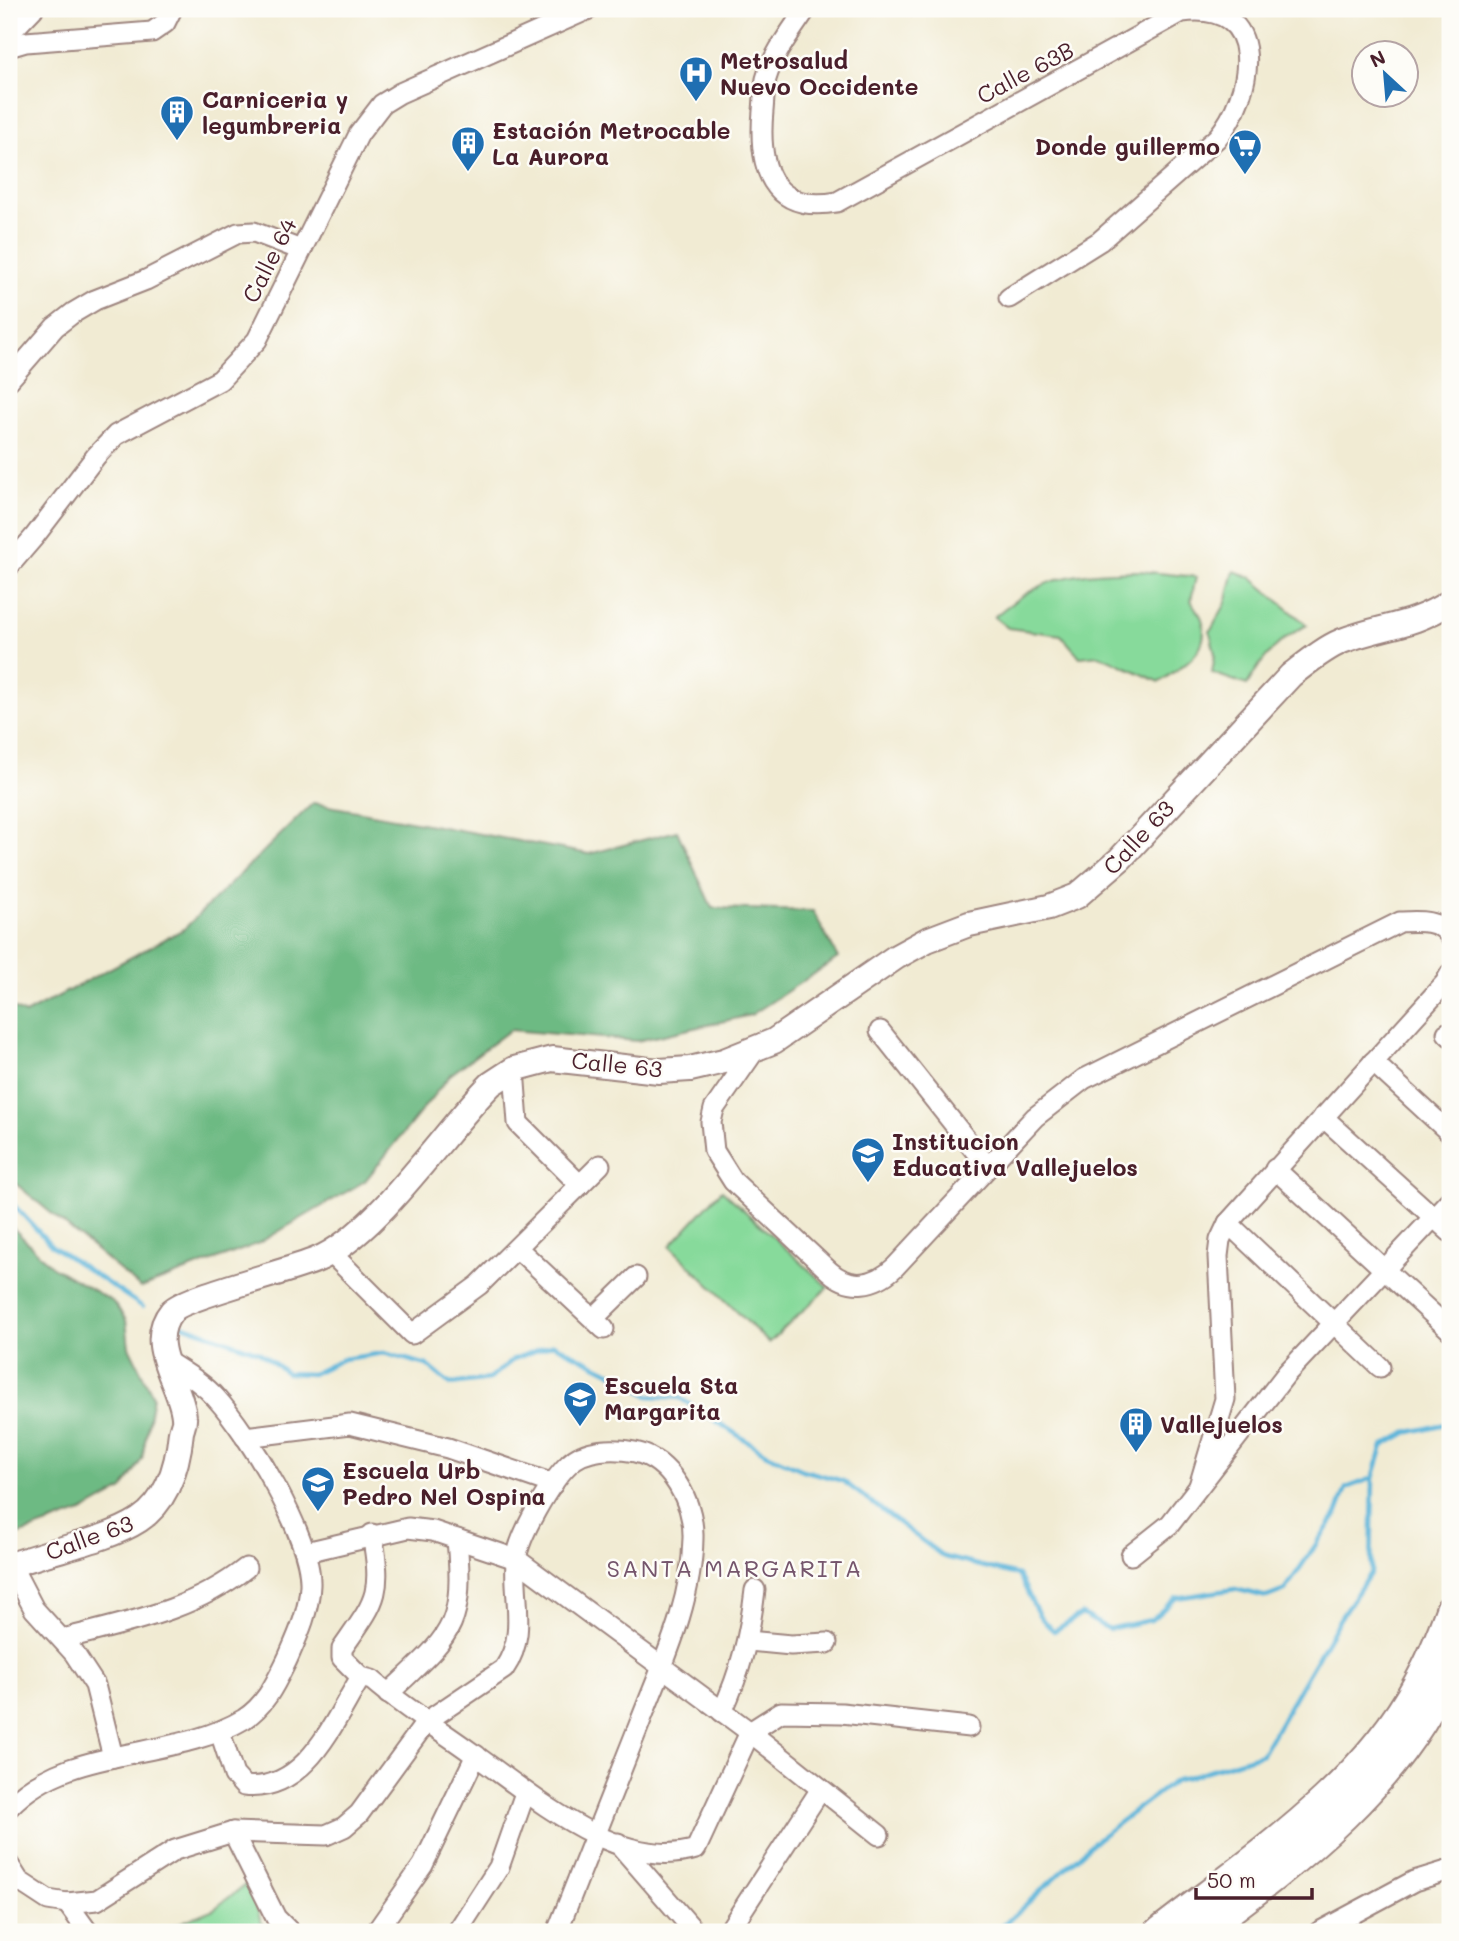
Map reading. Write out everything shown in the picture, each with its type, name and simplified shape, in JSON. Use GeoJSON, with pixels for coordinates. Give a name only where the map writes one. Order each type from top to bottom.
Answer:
{"type":"FeatureCollection","features":[{"type":"Feature","properties":{"kind":"highway"},"geometry":{"type":"LineString","coordinates":[[1159,1932],[1305,1817],[1366,1755],[1418,1685],[1450,1610]]}},
{"type":"Feature","properties":{"kind":"highway"},"geometry":{"type":"LineString","coordinates":[[1201,1932],[1320,1838],[1380,1780],[1427,1714],[1450,1667]]}},
{"type":"Feature","properties":{"kind":"main road","name":"Calle 63"},"geometry":{"type":"LineString","coordinates":[[10,1566],[129,1525],[158,1503],[171,1478],[181,1445],[185,1418],[165,1360],[162,1338],[173,1309],[206,1293],[284,1272],[331,1253],[356,1235],[375,1216],[491,1084],[514,1069],[552,1059],[635,1069],[690,1069],[755,1050],[927,940],[969,924],[1049,907],[1077,896],[1120,859],[1291,675],[1319,653],[1341,641],[1413,622],[1450,602]]}},
{"type":"Feature","properties":{"kind":"street"},"geometry":{"type":"LineString","coordinates":[[9,34],[33,9]]}},
{"type":"Feature","properties":{"kind":"street"},"geometry":{"type":"LineString","coordinates":[[9,47],[26,42],[152,32],[165,23],[172,9]]}},
{"type":"Feature","properties":{"kind":"street","name":"Calle 64"},"geometry":{"type":"LineString","coordinates":[[9,566],[96,456],[116,435],[219,380],[257,340],[359,134],[382,104],[400,93],[589,9]]}},
{"type":"Feature","properties":{"kind":"street","name":"Calle 63B"},"geometry":{"type":"LineString","coordinates":[[806,9],[787,36],[766,78],[760,143],[767,174],[789,197],[809,204],[837,202],[1182,12],[1198,9],[1227,16],[1237,26],[1249,51],[1244,81],[1228,126],[1100,241],[1009,298]]}},
{"type":"Feature","properties":{"kind":"street"},"geometry":{"type":"LineString","coordinates":[[9,380],[55,327],[73,313],[95,300],[146,280],[238,233],[254,232],[301,250]]}},
{"type":"Feature","properties":{"kind":"street"},"geometry":{"type":"LineString","coordinates":[[755,1050],[714,1110],[711,1122],[714,1150],[733,1181],[835,1277],[863,1284],[886,1275],[1035,1117],[1084,1079],[1400,922],[1425,920],[1447,930],[1450,936]]}},
{"type":"Feature","properties":{"kind":"street"},"geometry":{"type":"LineString","coordinates":[[1199,1486],[1225,1399],[1218,1256],[1220,1240],[1228,1223],[1445,983],[1450,974]]}},
{"type":"Feature","properties":{"kind":"street"},"geometry":{"type":"LineString","coordinates":[[880,1031],[988,1167]]}},
{"type":"Feature","properties":{"kind":"street"},"geometry":{"type":"LineString","coordinates":[[1373,1062],[1450,1133]]}},
{"type":"Feature","properties":{"kind":"street"},"geometry":{"type":"LineString","coordinates":[[514,1069],[518,1123],[580,1185]]}},
{"type":"Feature","properties":{"kind":"street"},"geometry":{"type":"LineString","coordinates":[[1323,1116],[1450,1232]]}},
{"type":"Feature","properties":{"kind":"street"},"geometry":{"type":"LineString","coordinates":[[331,1253],[412,1334],[479,1285],[600,1165]]}},
{"type":"Feature","properties":{"kind":"street"},"geometry":{"type":"LineString","coordinates":[[1275,1169],[1450,1331]]}},
{"type":"Feature","properties":{"kind":"street"},"geometry":{"type":"LineString","coordinates":[[1131,1555],[1170,1524],[1287,1373],[1450,1200]]}},
{"type":"Feature","properties":{"kind":"street"},"geometry":{"type":"LineString","coordinates":[[1228,1223],[1380,1367]]}},
{"type":"Feature","properties":{"kind":"street"},"geometry":{"type":"LineString","coordinates":[[517,1248],[599,1323],[635,1277]]}},
{"type":"Feature","properties":{"kind":"street"},"geometry":{"type":"LineString","coordinates":[[13,1797],[55,1777],[113,1757],[178,1746],[220,1732],[247,1717],[270,1695],[307,1613],[310,1582],[306,1552],[298,1529],[245,1437],[206,1387],[165,1360]]}},
{"type":"Feature","properties":{"kind":"street"},"geometry":{"type":"LineString","coordinates":[[245,1437],[350,1424],[448,1448],[553,1483]]}},
{"type":"Feature","properties":{"kind":"street"},"geometry":{"type":"LineString","coordinates":[[9,1864],[19,1881],[48,1900],[67,1903],[97,1900],[175,1850],[233,1832],[326,1835],[344,1827],[359,1814],[427,1721],[489,1682],[512,1658],[520,1621],[516,1559],[532,1521],[553,1483],[570,1462],[592,1453],[616,1449],[639,1453],[660,1463],[679,1484],[693,1536],[682,1610],[663,1668],[557,1932]]}},
{"type":"Feature","properties":{"kind":"street"},"geometry":{"type":"LineString","coordinates":[[306,1552],[372,1534],[408,1528],[433,1531],[516,1559],[750,1732],[879,1835]]}},
{"type":"Feature","properties":{"kind":"street"},"geometry":{"type":"LineString","coordinates":[[372,1534],[378,1567],[375,1601],[342,1649],[342,1658],[360,1677],[372,1680],[525,1793],[596,1836],[653,1854],[676,1855],[696,1849],[750,1732],[781,1712],[842,1713],[969,1727]]}},
{"type":"Feature","properties":{"kind":"street"},"geometry":{"type":"LineString","coordinates":[[388,1694],[447,1635],[458,1609],[461,1578],[457,1539]]}},
{"type":"Feature","properties":{"kind":"street"},"geometry":{"type":"LineString","coordinates":[[10,1566],[34,1609],[63,1639],[89,1674],[100,1695],[113,1757]]}},
{"type":"Feature","properties":{"kind":"street"},"geometry":{"type":"LineString","coordinates":[[63,1639],[192,1604],[221,1588],[246,1568]]}},
{"type":"Feature","properties":{"kind":"street"},"geometry":{"type":"LineString","coordinates":[[722,1712],[739,1674],[748,1642],[755,1590]]}},
{"type":"Feature","properties":{"kind":"street"},"geometry":{"type":"LineString","coordinates":[[748,1642],[791,1645],[827,1643]]}},
{"type":"Feature","properties":{"kind":"street"},"geometry":{"type":"LineString","coordinates":[[220,1732],[234,1775],[244,1786],[258,1788],[280,1782],[309,1761],[360,1677]]}},
{"type":"Feature","properties":{"kind":"street"},"geometry":{"type":"LineString","coordinates":[[376,1932],[422,1865],[476,1755]]}},
{"type":"Feature","properties":{"kind":"street"},"geometry":{"type":"LineString","coordinates":[[728,1932],[821,1789]]}},
{"type":"Feature","properties":{"kind":"street"},"geometry":{"type":"LineString","coordinates":[[457,1932],[499,1867],[525,1793]]}},
{"type":"Feature","properties":{"kind":"street"},"geometry":{"type":"LineString","coordinates":[[233,1832],[276,1918],[290,1932]]}},
{"type":"Feature","properties":{"kind":"street"},"geometry":{"type":"LineString","coordinates":[[617,1842],[695,1932]]}},
{"type":"Feature","properties":{"kind":"street"},"geometry":{"type":"LineString","coordinates":[[1319,1932],[1414,1881],[1450,1870]]}},
{"type":"Feature","properties":{"kind":"street"},"geometry":{"type":"LineString","coordinates":[[67,1903],[88,1932]]}},
{"type":"Feature","properties":{"kind":"green space"},"geometry":{"type":"Polygon","coordinates":[[[1139,571],[1196,577],[1191,600],[1202,619],[1203,640],[1199,649],[1186,663],[1160,682],[1099,655],[1080,657],[1061,635],[1008,628],[994,617],[1045,584],[1078,575],[1139,571]]]}},
{"type":"Feature","properties":{"kind":"green space"},"geometry":{"type":"Polygon","coordinates":[[[1234,571],[1250,577],[1307,625],[1272,650],[1247,685],[1212,673],[1215,654],[1210,632],[1226,603],[1234,571]]]}},
{"type":"Feature","properties":{"kind":"green space"},"geometry":{"type":"Polygon","coordinates":[[[313,803],[589,854],[677,831],[712,908],[813,911],[838,958],[751,1015],[637,1041],[510,1030],[450,1075],[365,1181],[257,1244],[141,1288],[9,1178],[9,1006],[25,1014],[184,929],[313,803]]]}},
{"type":"Feature","properties":{"kind":"green space"},"geometry":{"type":"Polygon","coordinates":[[[722,1190],[828,1287],[769,1343],[670,1246],[722,1190]]]}},
{"type":"Feature","properties":{"kind":"green space"},"geometry":{"type":"Polygon","coordinates":[[[9,1224],[51,1266],[112,1301],[126,1320],[129,1347],[153,1396],[142,1459],[123,1489],[82,1512],[9,1538],[9,1224]]]}},
{"type":"Feature","properties":{"kind":"green space"},"geometry":{"type":"Polygon","coordinates":[[[249,1882],[261,1922],[273,1932],[158,1932],[214,1909],[249,1882]]]}},
{"type":"Feature","properties":{"kind":"waterway"},"geometry":{"type":"LineString","coordinates":[[9,1200],[52,1246],[143,1307]]}},
{"type":"Feature","properties":{"kind":"waterway"},"geometry":{"type":"LineString","coordinates":[[174,1322],[259,1352],[287,1373],[312,1374],[343,1359],[384,1353],[427,1365],[450,1384],[489,1379],[514,1359],[553,1344],[622,1378],[648,1396],[680,1398],[767,1454],[803,1470],[843,1481],[944,1557],[1018,1575],[1037,1611],[1054,1631],[1082,1614],[1108,1629],[1151,1620],[1176,1598],[1235,1589],[1267,1597],[1285,1590],[1336,1515],[1346,1488],[1373,1478]]}},
{"type":"Feature","properties":{"kind":"waterway"},"geometry":{"type":"LineString","coordinates":[[996,1932],[1096,1840],[1174,1781],[1262,1754],[1339,1620],[1371,1572],[1373,1478],[1383,1446],[1406,1433],[1450,1423]]}},
{"type":"Feature","properties":{"kind":"place","name":"Metrosalud Nuevo Occidente"},"geometry":{"type":"Point","coordinates":[696,103]}},
{"type":"Feature","properties":{"kind":"place","name":"Carniceria y legumbreria"},"geometry":{"type":"Point","coordinates":[177,142]}},
{"type":"Feature","properties":{"kind":"place","name":"Estación Metrocable La Aurora"},"geometry":{"type":"Point","coordinates":[468,173]}},
{"type":"Feature","properties":{"kind":"place","name":"Donde guillermo"},"geometry":{"type":"Point","coordinates":[1245,176]}},
{"type":"Feature","properties":{"kind":"place","name":"Institucion Educativa Vallejuelos"},"geometry":{"type":"Point","coordinates":[868,1184]}},
{"type":"Feature","properties":{"kind":"place","name":"Escuela Sta Margarita"},"geometry":{"type":"Point","coordinates":[580,1428]}},
{"type":"Feature","properties":{"kind":"place","name":"Vallejuelos"},"geometry":{"type":"Point","coordinates":[1136,1454]}},
{"type":"Feature","properties":{"kind":"place","name":"Escuela Urb Pedro Nel Ospina"},"geometry":{"type":"Point","coordinates":[318,1513]}},
{"type":"Feature","properties":{"kind":"district","name":"SANTA MARGARITA"},"geometry":{"type":"Point","coordinates":[735,1567]}}]}
